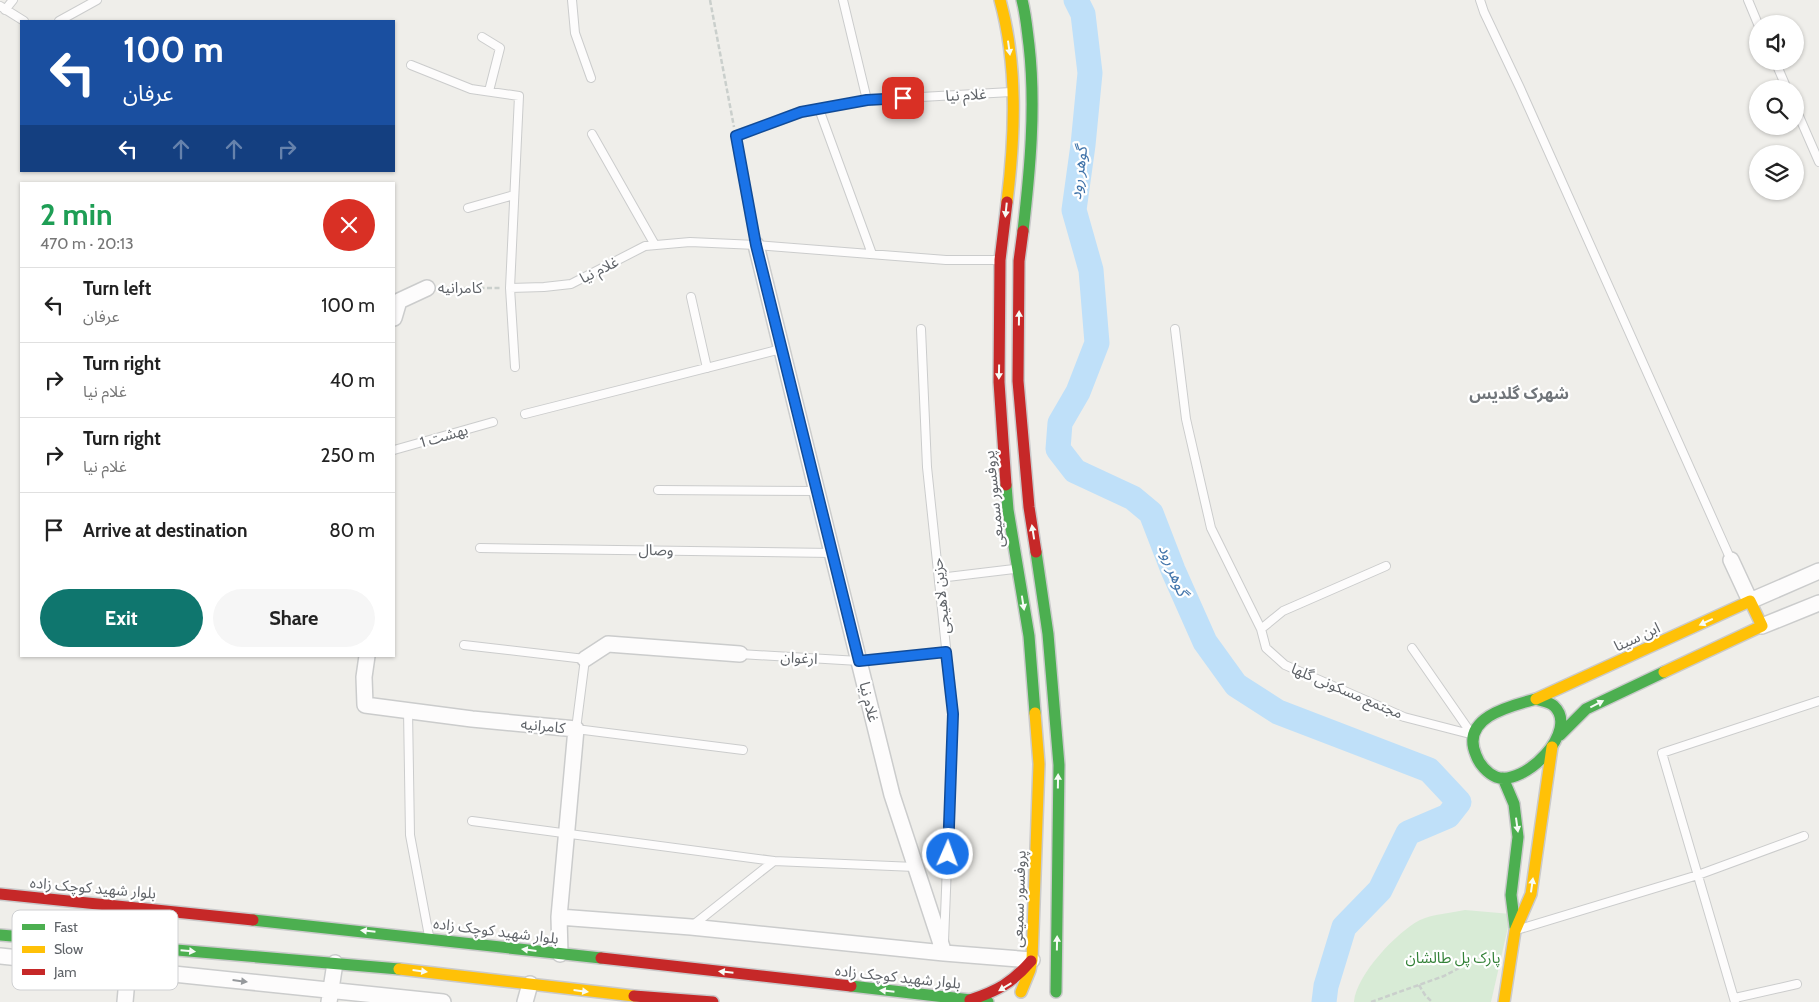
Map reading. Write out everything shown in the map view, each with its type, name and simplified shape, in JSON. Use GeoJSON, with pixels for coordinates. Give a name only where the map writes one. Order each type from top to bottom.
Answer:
{"type":"FeatureCollection","features":[{"type":"Feature","properties":{"kind":"main road","name":"پروفسور سمیعی"},"geometry":{"type":"LineString","coordinates":[[1000,0],[1004,14],[1013,75],[1011,168],[1000,260],[999,382],[1008,510],[1029,636],[1039,764],[1032,960],[1021,992]]}},
{"type":"Feature","properties":{"kind":"main road"},"geometry":{"type":"LineString","coordinates":[[1022,0],[1032,74],[1030,169],[1020,261],[1018,381],[1029,507],[1048,634],[1059,765],[1048,989]]}},
{"type":"Feature","properties":{"kind":"main road"},"geometry":{"type":"LineString","coordinates":[[1560,735],[1562,723],[1558,710],[1550,701],[1536,699],[1502,709],[1481,722],[1472,734],[1472,748],[1478,760],[1493,776],[1503,778],[1515,777],[1526,771],[1552,747],[1560,735],[1586,709],[1762,626],[1750,601]]}},
{"type":"Feature","properties":{"kind":"main road","name":"ابن سینا"},"geometry":{"type":"LineString","coordinates":[[1536,699],[1750,601]]}},
{"type":"Feature","properties":{"kind":"main road"},"geometry":{"type":"LineString","coordinates":[[1515,931],[1531,894],[1552,747]]}},
{"type":"Feature","properties":{"kind":"main road"},"geometry":{"type":"LineString","coordinates":[[1503,778],[1514,804],[1518,837],[1512,895],[1515,931],[1504,1002]]}},
{"type":"Feature","properties":{"kind":"main road","name":"بلوار شهید کوچک زاده"},"geometry":{"type":"LineString","coordinates":[[0,894],[163,910]]}},
{"type":"Feature","properties":{"kind":"main road","name":"بلوار شهید کوچک زاده"},"geometry":{"type":"LineString","coordinates":[[178,911],[429,938],[988,1002]]}},
{"type":"Feature","properties":{"kind":"main road"},"geometry":{"type":"LineString","coordinates":[[178,950],[335,963],[530,984],[612,998],[713,1002]]}},
{"type":"Feature","properties":{"kind":"main road"},"geometry":{"type":"LineString","coordinates":[[970,1000],[996,992],[1007,986],[1017,979],[1032,960]]}},
{"type":"Feature","properties":{"kind":"main road"},"geometry":{"type":"LineString","coordinates":[[1012,1002],[1021,992],[1029,988],[1048,989],[1065,1000]]}},
{"type":"Feature","properties":{"kind":"street","name":"غلام نیا"},"geometry":{"type":"LineString","coordinates":[[756,245],[892,795],[944,953]]}},
{"type":"Feature","properties":{"kind":"street","name":"کامرانیه"},"geometry":{"type":"LineString","coordinates":[[395,315],[399,301],[427,288]]}},
{"type":"Feature","properties":{"kind":"street"},"geometry":{"type":"LineString","coordinates":[[1731,560],[1750,601],[1819,571]]}},
{"type":"Feature","properties":{"kind":"street"},"geometry":{"type":"LineString","coordinates":[[1762,626],[1819,603]]}},
{"type":"Feature","properties":{"kind":"street"},"geometry":{"type":"LineString","coordinates":[[585,659],[608,644],[740,654]]}},
{"type":"Feature","properties":{"kind":"street","name":"کامرانیه"},"geometry":{"type":"LineString","coordinates":[[366,657],[364,677],[365,704],[472,719],[576,729],[559,917],[560,954]]}},
{"type":"Feature","properties":{"kind":"street"},"geometry":{"type":"LineString","coordinates":[[559,917],[691,927],[944,953],[1032,960]]}},
{"type":"Feature","properties":{"kind":"street"},"geometry":{"type":"LineString","coordinates":[[330,997],[335,963]]}},
{"type":"Feature","properties":{"kind":"street"},"geometry":{"type":"LineString","coordinates":[[178,975],[330,997],[443,1002]]}},
{"type":"Feature","properties":{"kind":"street"},"geometry":{"type":"LineString","coordinates":[[525,1002],[530,984]]}},
{"type":"Feature","properties":{"kind":"lane"},"geometry":{"type":"LineString","coordinates":[[12,0],[3,8],[22,20]]}},
{"type":"Feature","properties":{"kind":"lane"},"geometry":{"type":"LineString","coordinates":[[61,20],[97,0]]}},
{"type":"Feature","properties":{"kind":"lane"},"geometry":{"type":"LineString","coordinates":[[572,0],[575,33],[591,78]]}},
{"type":"Feature","properties":{"kind":"lane"},"geometry":{"type":"LineString","coordinates":[[843,0],[867,100]]}},
{"type":"Feature","properties":{"kind":"lane"},"geometry":{"type":"LineString","coordinates":[[1480,0],[1731,560]]}},
{"type":"Feature","properties":{"kind":"lane"},"geometry":{"type":"LineString","coordinates":[[1748,0],[1754,15]]}},
{"type":"Feature","properties":{"kind":"lane"},"geometry":{"type":"LineString","coordinates":[[482,37],[500,48],[489,91]]}},
{"type":"Feature","properties":{"kind":"lane"},"geometry":{"type":"LineString","coordinates":[[411,65],[471,89],[519,96],[510,288],[515,367]]}},
{"type":"Feature","properties":{"kind":"lane","name":"غلام نیا"},"geometry":{"type":"LineString","coordinates":[[756,245],[736,136],[801,112],[867,100],[1012,92]]}},
{"type":"Feature","properties":{"kind":"lane"},"geometry":{"type":"LineString","coordinates":[[819,109],[872,254]]}},
{"type":"Feature","properties":{"kind":"lane"},"geometry":{"type":"LineString","coordinates":[[1804,128],[1819,162]]}},
{"type":"Feature","properties":{"kind":"lane"},"geometry":{"type":"LineString","coordinates":[[592,134],[655,245]]}},
{"type":"Feature","properties":{"kind":"lane"},"geometry":{"type":"LineString","coordinates":[[468,208],[514,195]]}},
{"type":"Feature","properties":{"kind":"lane","name":"غلام نیا"},"geometry":{"type":"LineString","coordinates":[[510,288],[571,284],[645,246],[690,242],[756,245],[946,260],[1000,260]]}},
{"type":"Feature","properties":{"kind":"lane"},"geometry":{"type":"LineString","coordinates":[[691,297],[707,368]]}},
{"type":"Feature","properties":{"kind":"lane","name":"حزین لاهیجی"},"geometry":{"type":"LineString","coordinates":[[920,329],[927,467],[953,714],[944,953]]}},
{"type":"Feature","properties":{"kind":"lane","name":"مجتمع مسکونی گلها"},"geometry":{"type":"LineString","coordinates":[[1175,329],[1186,419],[1211,528],[1262,629],[1266,648],[1285,665],[1404,717],[1472,734]]}},
{"type":"Feature","properties":{"kind":"lane"},"geometry":{"type":"LineString","coordinates":[[525,414],[782,349]]}},
{"type":"Feature","properties":{"kind":"lane","name":"بهشت 1"},"geometry":{"type":"LineString","coordinates":[[395,450],[494,422]]}},
{"type":"Feature","properties":{"kind":"lane"},"geometry":{"type":"LineString","coordinates":[[658,490],[817,492]]}},
{"type":"Feature","properties":{"kind":"lane","name":"وصال"},"geometry":{"type":"LineString","coordinates":[[480,548],[832,553]]}},
{"type":"Feature","properties":{"kind":"lane"},"geometry":{"type":"LineString","coordinates":[[1262,629],[1283,611],[1386,566]]}},
{"type":"Feature","properties":{"kind":"lane"},"geometry":{"type":"LineString","coordinates":[[939,578],[1018,568]]}},
{"type":"Feature","properties":{"kind":"lane"},"geometry":{"type":"LineString","coordinates":[[464,646],[585,659],[576,729],[743,750]]}},
{"type":"Feature","properties":{"kind":"lane"},"geometry":{"type":"LineString","coordinates":[[1412,648],[1472,734]]}},
{"type":"Feature","properties":{"kind":"lane","name":"ارغوان"},"geometry":{"type":"LineString","coordinates":[[740,654],[859,661],[946,652]]}},
{"type":"Feature","properties":{"kind":"lane"},"geometry":{"type":"LineString","coordinates":[[1797,984],[1735,1000],[1662,754],[1819,701]]}},
{"type":"Feature","properties":{"kind":"lane"},"geometry":{"type":"LineString","coordinates":[[408,710],[410,835],[429,938]]}},
{"type":"Feature","properties":{"kind":"lane"},"geometry":{"type":"LineString","coordinates":[[472,821],[774,861],[915,867]]}},
{"type":"Feature","properties":{"kind":"lane"},"geometry":{"type":"LineString","coordinates":[[1515,931],[1698,876],[1804,836]]}},
{"type":"Feature","properties":{"kind":"lane"},"geometry":{"type":"LineString","coordinates":[[691,927],[774,861]]}},
{"type":"Feature","properties":{"kind":"path"},"geometry":{"type":"LineString","coordinates":[[710,0],[736,136]]}},
{"type":"Feature","properties":{"kind":"path","name":"کامرانیه"},"geometry":{"type":"LineString","coordinates":[[427,288],[510,288]]}},
{"type":"Feature","properties":{"kind":"path"},"geometry":{"type":"LineString","coordinates":[[1371,1002],[1444,976],[1472,961]]}},
{"type":"Feature","properties":{"kind":"path"},"geometry":{"type":"LineString","coordinates":[[1419,985],[1425,995],[1433,1002]]}},
{"type":"Feature","properties":{"kind":"green space","name":"پارک پل طالشان"},"geometry":{"type":"Polygon","coordinates":[[[1465,910],[1511,914],[1491,1002],[1354,1002],[1356,991],[1370,967],[1400,934],[1425,918],[1465,910]]]}},
{"type":"Feature","properties":{"kind":"waterway","name":"گوهر رود"},"geometry":{"type":"LineString","coordinates":[[1076,0],[1083,14],[1090,73],[1074,210],[1091,270],[1097,343],[1078,392],[1060,423],[1058,449],[1075,471],[1133,498],[1151,513],[1173,570],[1205,642],[1236,685],[1278,712],[1429,770],[1459,802],[1448,816],[1408,833],[1380,890],[1344,927],[1326,986],[1324,1002]]}},
{"type":"Feature","properties":{"kind":"traffic: fast"},"geometry":{"type":"LineString","coordinates":[[1022,0],[1029,45],[1032,92],[1030,162],[1023,231]]}},
{"type":"Feature","properties":{"kind":"traffic: fast"},"geometry":{"type":"LineString","coordinates":[[1006,485],[1008,510],[1029,636],[1035,713]]}},
{"type":"Feature","properties":{"kind":"traffic: fast"},"geometry":{"type":"LineString","coordinates":[[1036,552],[1048,634],[1059,765],[1056,992]]}},
{"type":"Feature","properties":{"kind":"traffic: fast"},"geometry":{"type":"LineString","coordinates":[[1560,735],[1586,709],[1664,672]]}},
{"type":"Feature","properties":{"kind":"traffic: fast"},"geometry":{"type":"LineString","coordinates":[[1536,699],[1554,706],[1560,716],[1560,729],[1555,742],[1546,754],[1521,774],[1508,778],[1496,777],[1484,768],[1477,758],[1473,742],[1475,732],[1481,723],[1501,710],[1536,699]]}},
{"type":"Feature","properties":{"kind":"traffic: fast"},"geometry":{"type":"LineString","coordinates":[[1503,778],[1514,804],[1518,837],[1511,895],[1515,927]]}},
{"type":"Feature","properties":{"kind":"traffic: fast"},"geometry":{"type":"LineString","coordinates":[[253,920],[601,958]]}},
{"type":"Feature","properties":{"kind":"traffic: fast"},"geometry":{"type":"LineString","coordinates":[[0,935],[12,936]]}},
{"type":"Feature","properties":{"kind":"traffic: fast"},"geometry":{"type":"LineString","coordinates":[[178,950],[399,969]]}},
{"type":"Feature","properties":{"kind":"traffic: fast"},"geometry":{"type":"LineString","coordinates":[[851,986],[988,1002]]}},
{"type":"Feature","properties":{"kind":"traffic: slow"},"geometry":{"type":"LineString","coordinates":[[1000,0],[1010,50],[1013,101],[1012,152],[1007,202]]}},
{"type":"Feature","properties":{"kind":"traffic: slow"},"geometry":{"type":"LineString","coordinates":[[1536,699],[1750,601],[1762,626],[1664,672]]}},
{"type":"Feature","properties":{"kind":"traffic: slow"},"geometry":{"type":"LineString","coordinates":[[1021,992],[1032,960],[1039,764],[1035,713]]}},
{"type":"Feature","properties":{"kind":"traffic: slow"},"geometry":{"type":"LineString","coordinates":[[1504,1002],[1515,931],[1531,894],[1552,747]]}},
{"type":"Feature","properties":{"kind":"traffic: slow"},"geometry":{"type":"LineString","coordinates":[[399,969],[634,996]]}},
{"type":"Feature","properties":{"kind":"traffic: jam"},"geometry":{"type":"LineString","coordinates":[[1006,485],[999,382],[1000,260],[1007,202]]}},
{"type":"Feature","properties":{"kind":"traffic: jam"},"geometry":{"type":"LineString","coordinates":[[1023,231],[1019,261],[1018,381],[1029,507],[1036,552]]}},
{"type":"Feature","properties":{"kind":"traffic: jam"},"geometry":{"type":"LineString","coordinates":[[0,894],[156,910]]}},
{"type":"Feature","properties":{"kind":"traffic: jam"},"geometry":{"type":"LineString","coordinates":[[178,912],[253,920]]}},
{"type":"Feature","properties":{"kind":"traffic: jam"},"geometry":{"type":"LineString","coordinates":[[601,958],[851,986]]}},
{"type":"Feature","properties":{"kind":"traffic: jam"},"geometry":{"type":"LineString","coordinates":[[970,1000],[1004,985],[1031,961]]}},
{"type":"Feature","properties":{"kind":"traffic: jam"},"geometry":{"type":"LineString","coordinates":[[634,996],[713,1002]]}},
{"type":"Feature","properties":{"kind":"district","name":"شهرک گلدیس"},"geometry":{"type":"Point","coordinates":[1519,393]}},
{"type":"Feature","properties":{"kind":"route"},"geometry":{"type":"LineString","coordinates":[[903,98],[867,100],[801,112],[736,136],[756,245],[859,661],[946,652],[953,714],[948,854]]}}]}
